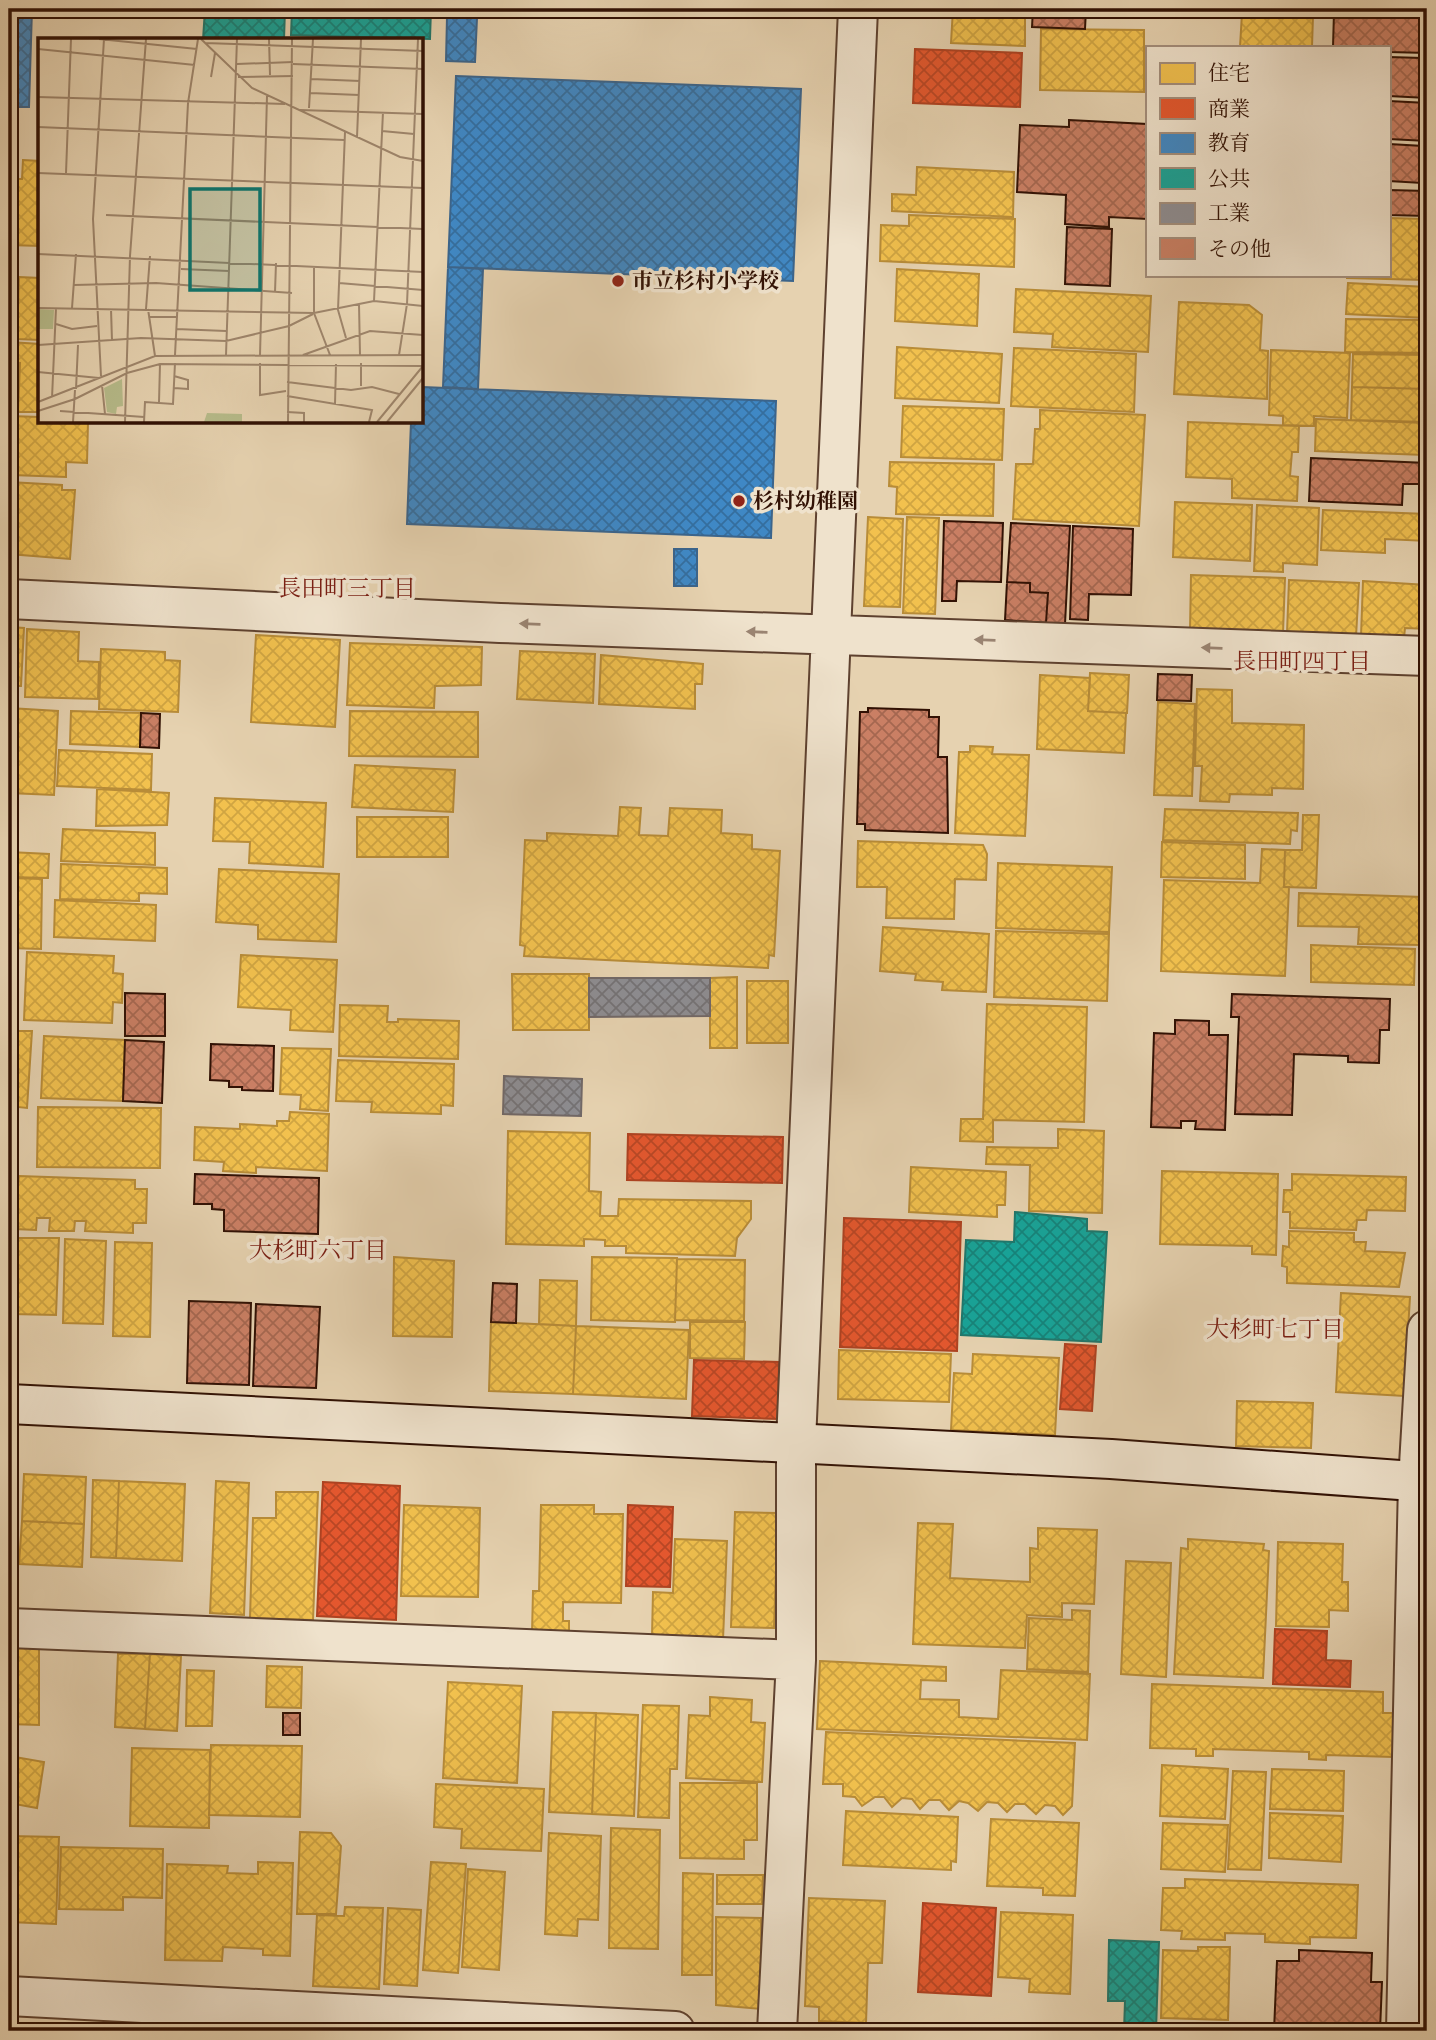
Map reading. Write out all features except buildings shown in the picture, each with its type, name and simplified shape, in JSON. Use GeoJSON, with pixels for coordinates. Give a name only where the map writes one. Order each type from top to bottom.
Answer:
{"type":"FeatureCollection","features":[{"type":"Feature","properties":{"kind":"street"},"geometry":{"type":"LineString","coordinates":[[777,2031],[796,1660],[796,1442],[858,9]]}},
{"type":"Feature","properties":{"kind":"street"},"geometry":{"type":"LineString","coordinates":[[9,598],[500,623],[1427,656]]}},
{"type":"Feature","properties":{"kind":"street"},"geometry":{"type":"LineString","coordinates":[[1406,2031],[1427,1330]]}},
{"type":"Feature","properties":{"kind":"street"},"geometry":{"type":"LineString","coordinates":[[9,1404],[468,1429],[796,1442],[1423,1482]]}},
{"type":"Feature","properties":{"kind":"street"},"geometry":{"type":"LineString","coordinates":[[9,1628],[796,1660]]}},
{"type":"Feature","properties":{"kind":"street"},"geometry":{"type":"LineString","coordinates":[[9,1996],[675,2031]]}},
{"type":"Feature","properties":{"kind":"place","name":"市立杉村小学校"},"geometry":{"type":"Point","coordinates":[618,281]}},
{"type":"Feature","properties":{"kind":"place","name":"杉村幼稚園"},"geometry":{"type":"Point","coordinates":[739,501]}},
{"type":"Feature","properties":{"kind":"district","name":"長田町三丁目"},"geometry":{"type":"Point","coordinates":[347,588]}},
{"type":"Feature","properties":{"kind":"district","name":"長田町四丁目"},"geometry":{"type":"Point","coordinates":[1302,661]}},
{"type":"Feature","properties":{"kind":"district","name":"大杉町六丁目"},"geometry":{"type":"Point","coordinates":[318,1250]}},
{"type":"Feature","properties":{"kind":"district","name":"大杉町七丁目"},"geometry":{"type":"Point","coordinates":[1275,1329]}}]}
